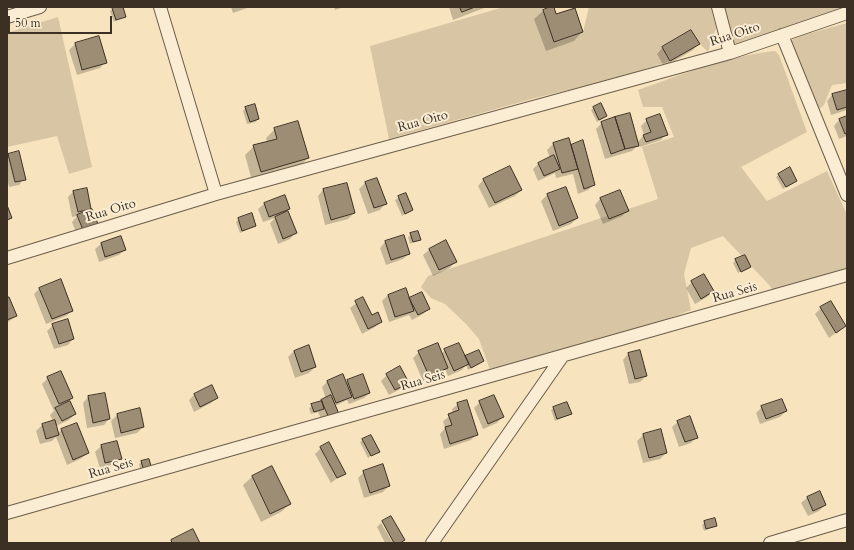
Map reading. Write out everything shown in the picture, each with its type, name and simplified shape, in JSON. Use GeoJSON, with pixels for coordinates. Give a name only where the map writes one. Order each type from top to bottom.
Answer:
{"type":"FeatureCollection","features":[{"type":"Feature","properties":{"kind":"street"},"geometry":{"type":"LineString","coordinates":[[7,17],[40,7]]}},
{"type":"Feature","properties":{"kind":"street"},"geometry":{"type":"LineString","coordinates":[[160,7],[216,194]]}},
{"type":"Feature","properties":{"kind":"street"},"geometry":{"type":"LineString","coordinates":[[718,7],[730,53]]}},
{"type":"Feature","properties":{"kind":"street","name":"Rua Oito"},"geometry":{"type":"LineString","coordinates":[[7,258],[216,194],[730,53],[847,13]]}},
{"type":"Feature","properties":{"kind":"street"},"geometry":{"type":"LineString","coordinates":[[782,35],[847,195]]}},
{"type":"Feature","properties":{"kind":"street","name":"Rua Seis"},"geometry":{"type":"LineString","coordinates":[[7,513],[562,357],[847,275]]}},
{"type":"Feature","properties":{"kind":"street"},"geometry":{"type":"LineString","coordinates":[[432,543],[562,357]]}},
{"type":"Feature","properties":{"kind":"street"},"geometry":{"type":"LineString","coordinates":[[770,543],[847,520]]}},
{"type":"Feature","properties":{"kind":"shaded area"},"geometry":{"type":"Polygon","coordinates":[[[504,7],[543,7],[555,42],[583,32],[589,7],[711,7],[716,28],[708,52],[700,44],[691,30],[662,47],[670,61],[618,78],[535,98],[389,139],[370,46],[504,7]]]}},
{"type":"Feature","properties":{"kind":"shaded area"},"geometry":{"type":"Polygon","coordinates":[[[722,7],[847,7],[847,10],[732,48],[722,7]]]}},
{"type":"Feature","properties":{"kind":"shaded area"},"geometry":{"type":"Polygon","coordinates":[[[58,17],[92,167],[69,174],[57,136],[7,147],[7,33],[58,17]]]}},
{"type":"Feature","properties":{"kind":"shaded area"},"geometry":{"type":"Polygon","coordinates":[[[847,23],[847,83],[832,85],[824,105],[816,112],[790,45],[793,39],[800,36],[847,23]]]}},
{"type":"Feature","properties":{"kind":"shaded area"},"geometry":{"type":"Polygon","coordinates":[[[775,51],[779,55],[807,132],[741,167],[767,201],[827,171],[847,215],[847,273],[774,293],[770,286],[723,236],[691,248],[684,274],[691,310],[606,342],[490,370],[479,339],[445,304],[431,298],[421,287],[428,276],[658,199],[642,147],[674,137],[662,107],[643,107],[638,90],[723,61],[757,53],[775,51]]]}},
{"type":"Feature","properties":{"kind":"building"},"geometry":{"type":"Polygon","coordinates":[[[123,7],[126,17],[116,20],[112,8],[123,7]]]}},
{"type":"Feature","properties":{"kind":"building"},"geometry":{"type":"Polygon","coordinates":[[[460,7],[475,7],[462,12],[460,7]]]}},
{"type":"Feature","properties":{"kind":"building"},"geometry":{"type":"Polygon","coordinates":[[[554,7],[556,14],[575,8],[583,32],[554,42],[543,10],[554,7]]]}},
{"type":"Feature","properties":{"kind":"building"},"geometry":{"type":"Polygon","coordinates":[[[691,30],[700,44],[670,61],[662,47],[691,30]]]}},
{"type":"Feature","properties":{"kind":"building"},"geometry":{"type":"Polygon","coordinates":[[[99,36],[107,63],[82,70],[75,43],[99,36]]]}},
{"type":"Feature","properties":{"kind":"building"},"geometry":{"type":"Polygon","coordinates":[[[847,90],[847,107],[837,110],[832,94],[847,90]]]}},
{"type":"Feature","properties":{"kind":"building"},"geometry":{"type":"Polygon","coordinates":[[[601,103],[607,116],[599,120],[593,107],[601,103]]]}},
{"type":"Feature","properties":{"kind":"building"},"geometry":{"type":"Polygon","coordinates":[[[255,104],[259,119],[250,122],[245,107],[255,104]]]}},
{"type":"Feature","properties":{"kind":"building"},"geometry":{"type":"Polygon","coordinates":[[[630,113],[639,146],[625,149],[615,117],[630,113]]]}},
{"type":"Feature","properties":{"kind":"building"},"geometry":{"type":"Polygon","coordinates":[[[660,114],[668,135],[646,142],[643,135],[651,132],[646,119],[660,114]]]}},
{"type":"Feature","properties":{"kind":"building"},"geometry":{"type":"Polygon","coordinates":[[[847,116],[847,133],[845,134],[839,119],[847,116]]]}},
{"type":"Feature","properties":{"kind":"building"},"geometry":{"type":"Polygon","coordinates":[[[615,117],[625,149],[611,154],[601,122],[615,117]]]}},
{"type":"Feature","properties":{"kind":"building"},"geometry":{"type":"Polygon","coordinates":[[[298,121],[309,158],[261,172],[253,145],[277,139],[274,128],[298,121]]]}},
{"type":"Feature","properties":{"kind":"building"},"geometry":{"type":"Polygon","coordinates":[[[569,138],[578,169],[562,173],[553,143],[569,138]]]}},
{"type":"Feature","properties":{"kind":"building"},"geometry":{"type":"Polygon","coordinates":[[[583,140],[595,185],[584,189],[571,145],[583,140]]]}},
{"type":"Feature","properties":{"kind":"building"},"geometry":{"type":"Polygon","coordinates":[[[19,151],[26,180],[15,182],[8,154],[19,151]]]}},
{"type":"Feature","properties":{"kind":"building"},"geometry":{"type":"Polygon","coordinates":[[[554,155],[560,169],[544,176],[538,163],[554,155]]]}},
{"type":"Feature","properties":{"kind":"building"},"geometry":{"type":"Polygon","coordinates":[[[510,166],[522,190],[495,203],[483,179],[510,166]]]}},
{"type":"Feature","properties":{"kind":"building"},"geometry":{"type":"Polygon","coordinates":[[[790,167],[797,181],[786,187],[778,174],[790,167]]]}},
{"type":"Feature","properties":{"kind":"building"},"geometry":{"type":"Polygon","coordinates":[[[377,178],[387,204],[374,208],[365,182],[377,178]]]}},
{"type":"Feature","properties":{"kind":"building"},"geometry":{"type":"Polygon","coordinates":[[[347,183],[355,213],[331,220],[323,189],[347,183]]]}},
{"type":"Feature","properties":{"kind":"building"},"geometry":{"type":"Polygon","coordinates":[[[566,187],[578,218],[559,226],[547,194],[566,187]]]}},
{"type":"Feature","properties":{"kind":"building"},"geometry":{"type":"Polygon","coordinates":[[[87,188],[91,209],[78,212],[73,191],[87,188]]]}},
{"type":"Feature","properties":{"kind":"building"},"geometry":{"type":"Polygon","coordinates":[[[620,190],[629,211],[609,219],[600,198],[620,190]]]}},
{"type":"Feature","properties":{"kind":"building"},"geometry":{"type":"Polygon","coordinates":[[[406,193],[413,210],[405,214],[398,196],[406,193]]]}},
{"type":"Feature","properties":{"kind":"building"},"geometry":{"type":"Polygon","coordinates":[[[285,195],[290,209],[269,217],[264,203],[285,195]]]}},
{"type":"Feature","properties":{"kind":"building"},"geometry":{"type":"Polygon","coordinates":[[[7,205],[12,218],[7,220],[7,205]]]}},
{"type":"Feature","properties":{"kind":"building"},"geometry":{"type":"Polygon","coordinates":[[[92,209],[98,224],[83,230],[77,215],[92,209]]]}},
{"type":"Feature","properties":{"kind":"building"},"geometry":{"type":"Polygon","coordinates":[[[288,211],[297,233],[283,239],[275,217],[288,211]]]}},
{"type":"Feature","properties":{"kind":"building"},"geometry":{"type":"Polygon","coordinates":[[[252,213],[256,226],[242,231],[238,218],[252,213]]]}},
{"type":"Feature","properties":{"kind":"building"},"geometry":{"type":"Polygon","coordinates":[[[418,231],[421,240],[413,242],[410,233],[418,231]]]}},
{"type":"Feature","properties":{"kind":"building"},"geometry":{"type":"Polygon","coordinates":[[[404,235],[410,254],[391,260],[385,241],[404,235]]]}},
{"type":"Feature","properties":{"kind":"building"},"geometry":{"type":"Polygon","coordinates":[[[121,236],[126,250],[105,257],[101,243],[121,236]]]}},
{"type":"Feature","properties":{"kind":"building"},"geometry":{"type":"Polygon","coordinates":[[[446,240],[457,262],[439,270],[429,249],[446,240]]]}},
{"type":"Feature","properties":{"kind":"building"},"geometry":{"type":"Polygon","coordinates":[[[745,255],[751,267],[741,272],[735,259],[745,255]]]}},
{"type":"Feature","properties":{"kind":"building"},"geometry":{"type":"Polygon","coordinates":[[[704,274],[714,291],[701,299],[691,281],[704,274]]]}},
{"type":"Feature","properties":{"kind":"building"},"geometry":{"type":"Polygon","coordinates":[[[61,279],[73,311],[52,319],[39,288],[61,279]]]}},
{"type":"Feature","properties":{"kind":"building"},"geometry":{"type":"Polygon","coordinates":[[[406,288],[414,311],[395,317],[388,295],[406,288]]]}},
{"type":"Feature","properties":{"kind":"building"},"geometry":{"type":"Polygon","coordinates":[[[422,292],[430,309],[418,315],[409,298],[422,292]]]}},
{"type":"Feature","properties":{"kind":"building"},"geometry":{"type":"Polygon","coordinates":[[[7,297],[9,297],[17,316],[7,320],[7,297]]]}},
{"type":"Feature","properties":{"kind":"building"},"geometry":{"type":"Polygon","coordinates":[[[363,297],[372,315],[378,312],[382,322],[368,329],[355,301],[363,297]]]}},
{"type":"Feature","properties":{"kind":"building"},"geometry":{"type":"Polygon","coordinates":[[[831,301],[846,326],[836,333],[820,307],[831,301]]]}},
{"type":"Feature","properties":{"kind":"building"},"geometry":{"type":"Polygon","coordinates":[[[68,319],[74,339],[59,344],[52,324],[68,319]]]}},
{"type":"Feature","properties":{"kind":"building"},"geometry":{"type":"Polygon","coordinates":[[[438,343],[448,368],[429,376],[418,351],[438,343]]]}},
{"type":"Feature","properties":{"kind":"building"},"geometry":{"type":"Polygon","coordinates":[[[459,343],[469,364],[454,371],[444,349],[459,343]]]}},
{"type":"Feature","properties":{"kind":"building"},"geometry":{"type":"Polygon","coordinates":[[[309,345],[316,367],[301,372],[294,351],[309,345]]]}},
{"type":"Feature","properties":{"kind":"building"},"geometry":{"type":"Polygon","coordinates":[[[479,350],[484,361],[471,368],[465,356],[479,350]]]}},
{"type":"Feature","properties":{"kind":"building"},"geometry":{"type":"Polygon","coordinates":[[[640,350],[647,376],[635,379],[628,353],[640,350]]]}},
{"type":"Feature","properties":{"kind":"building"},"geometry":{"type":"Polygon","coordinates":[[[400,366],[409,383],[395,390],[386,374],[400,366]]]}},
{"type":"Feature","properties":{"kind":"building"},"geometry":{"type":"Polygon","coordinates":[[[61,371],[73,398],[59,404],[47,377],[61,371]]]}},
{"type":"Feature","properties":{"kind":"building"},"geometry":{"type":"Polygon","coordinates":[[[343,374],[352,397],[336,403],[327,381],[343,374]]]}},
{"type":"Feature","properties":{"kind":"building"},"geometry":{"type":"Polygon","coordinates":[[[363,374],[370,393],[354,399],[347,380],[363,374]]]}},
{"type":"Feature","properties":{"kind":"building"},"geometry":{"type":"Polygon","coordinates":[[[212,385],[218,398],[200,407],[194,394],[212,385]]]}},
{"type":"Feature","properties":{"kind":"building"},"geometry":{"type":"Polygon","coordinates":[[[105,393],[110,419],[93,423],[88,396],[105,393]]]}},
{"type":"Feature","properties":{"kind":"building"},"geometry":{"type":"Polygon","coordinates":[[[331,395],[339,414],[329,418],[321,400],[331,395]]]}},
{"type":"Feature","properties":{"kind":"building"},"geometry":{"type":"Polygon","coordinates":[[[494,395],[504,417],[488,424],[479,401],[494,395]]]}},
{"type":"Feature","properties":{"kind":"building"},"geometry":{"type":"Polygon","coordinates":[[[782,399],[787,411],[766,419],[761,406],[782,399]]]}},
{"type":"Feature","properties":{"kind":"building"},"geometry":{"type":"Polygon","coordinates":[[[467,400],[478,435],[450,444],[445,427],[452,425],[448,414],[459,410],[457,403],[467,400]]]}},
{"type":"Feature","properties":{"kind":"building"},"geometry":{"type":"Polygon","coordinates":[[[70,401],[76,414],[62,421],[55,408],[70,401]]]}},
{"type":"Feature","properties":{"kind":"building"},"geometry":{"type":"Polygon","coordinates":[[[322,401],[324,409],[314,412],[311,404],[322,401]]]}},
{"type":"Feature","properties":{"kind":"building"},"geometry":{"type":"Polygon","coordinates":[[[567,402],[572,414],[557,419],[553,407],[567,402]]]}},
{"type":"Feature","properties":{"kind":"building"},"geometry":{"type":"Polygon","coordinates":[[[140,408],[144,427],[121,433],[117,414],[140,408]]]}},
{"type":"Feature","properties":{"kind":"building"},"geometry":{"type":"Polygon","coordinates":[[[690,416],[698,438],[685,442],[677,421],[690,416]]]}},
{"type":"Feature","properties":{"kind":"building"},"geometry":{"type":"Polygon","coordinates":[[[55,420],[59,435],[46,439],[42,424],[55,420]]]}},
{"type":"Feature","properties":{"kind":"building"},"geometry":{"type":"Polygon","coordinates":[[[77,423],[89,453],[73,460],[61,429],[77,423]]]}},
{"type":"Feature","properties":{"kind":"building"},"geometry":{"type":"Polygon","coordinates":[[[661,429],[667,453],[649,458],[643,434],[661,429]]]}},
{"type":"Feature","properties":{"kind":"building"},"geometry":{"type":"Polygon","coordinates":[[[371,435],[380,452],[371,456],[362,439],[371,435]]]}},
{"type":"Feature","properties":{"kind":"building"},"geometry":{"type":"Polygon","coordinates":[[[117,441],[122,459],[105,463],[101,445],[117,441]]]}},
{"type":"Feature","properties":{"kind":"building"},"geometry":{"type":"Polygon","coordinates":[[[329,442],[346,474],[337,478],[320,447],[329,442]]]}},
{"type":"Feature","properties":{"kind":"building"},"geometry":{"type":"Polygon","coordinates":[[[149,459],[152,469],[144,471],[141,461],[149,459]]]}},
{"type":"Feature","properties":{"kind":"building"},"geometry":{"type":"Polygon","coordinates":[[[383,464],[390,486],[370,493],[363,471],[383,464]]]}},
{"type":"Feature","properties":{"kind":"building"},"geometry":{"type":"Polygon","coordinates":[[[272,466],[291,504],[270,514],[252,476],[272,466]]]}},
{"type":"Feature","properties":{"kind":"building"},"geometry":{"type":"Polygon","coordinates":[[[820,491],[826,505],[813,511],[807,497],[820,491]]]}},
{"type":"Feature","properties":{"kind":"building"},"geometry":{"type":"Polygon","coordinates":[[[391,516],[405,540],[400,543],[394,543],[382,521],[391,516]]]}},
{"type":"Feature","properties":{"kind":"building"},"geometry":{"type":"Polygon","coordinates":[[[715,518],[717,526],[706,529],[704,521],[715,518]]]}},
{"type":"Feature","properties":{"kind":"building"},"geometry":{"type":"Polygon","coordinates":[[[193,529],[200,543],[172,543],[171,540],[193,529]]]}}]}
